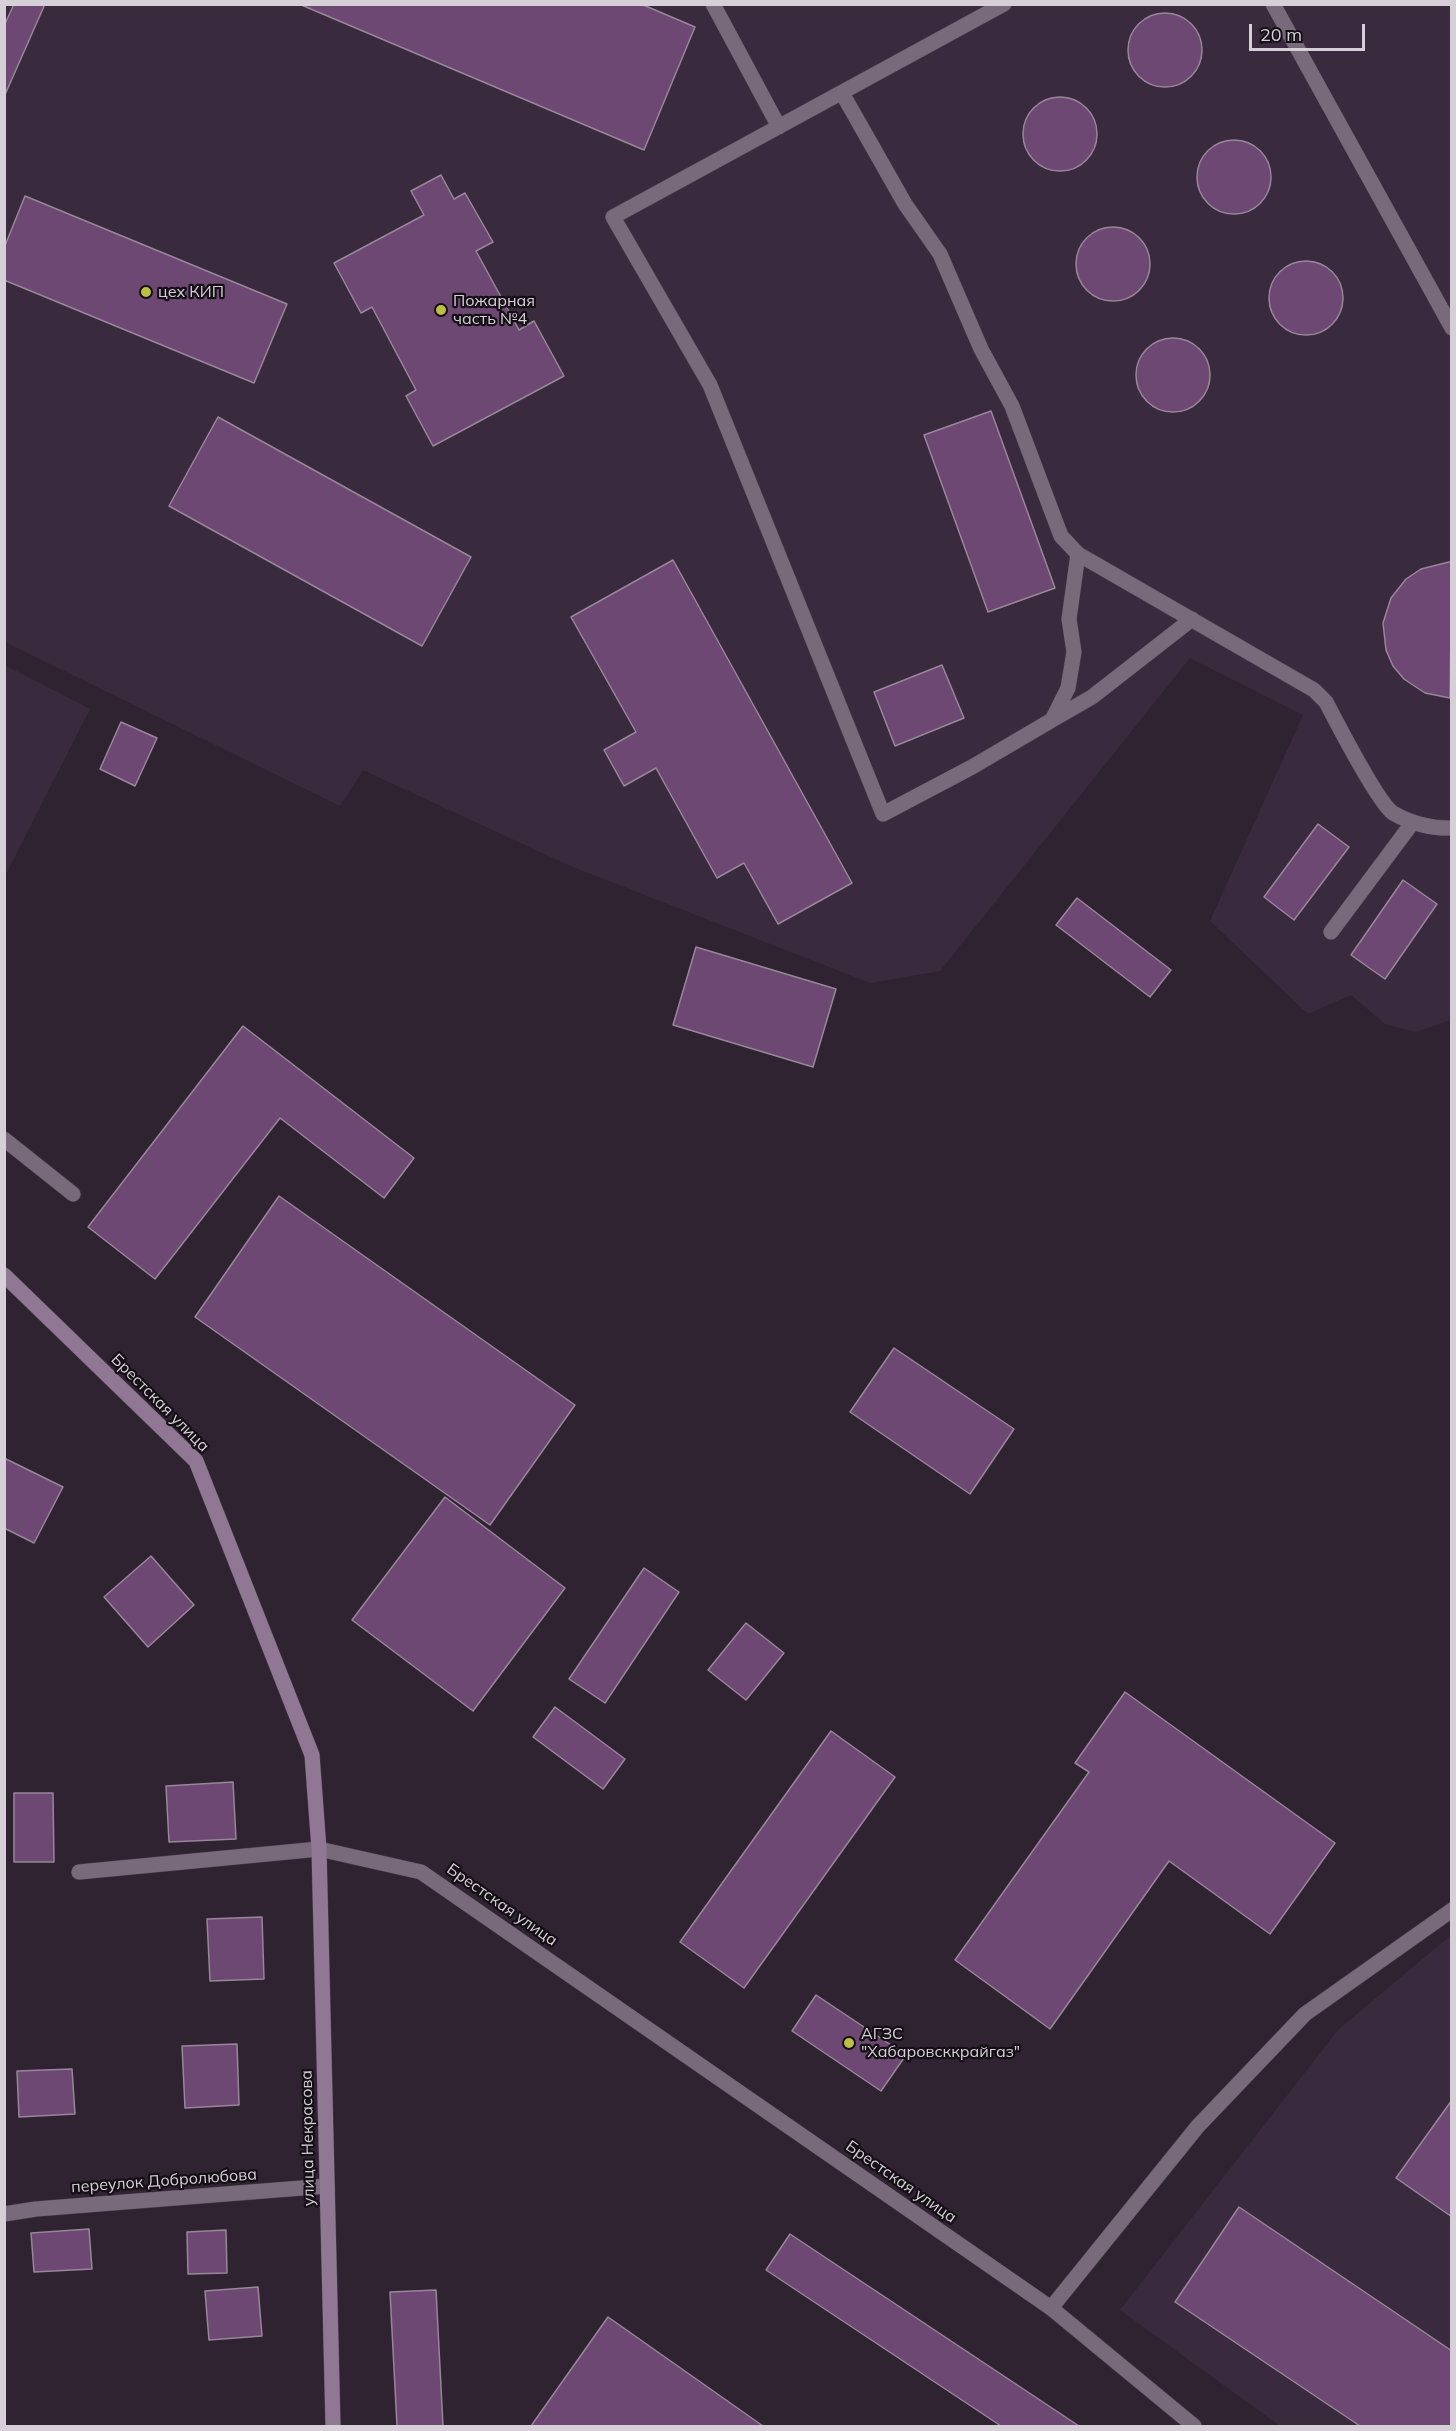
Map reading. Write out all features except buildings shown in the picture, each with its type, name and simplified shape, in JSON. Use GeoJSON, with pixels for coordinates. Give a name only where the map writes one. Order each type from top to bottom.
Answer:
{"type":"FeatureCollection","features":[{"type":"Feature","properties":{"kind":"street"},"geometry":{"type":"LineString","coordinates":[[712,4],[779,127]]}},
{"type":"Feature","properties":{"kind":"street"},"geometry":{"type":"LineString","coordinates":[[1004,4],[614,218],[710,385],[883,814],[972,767],[1092,697],[1192,619]]}},
{"type":"Feature","properties":{"kind":"street"},"geometry":{"type":"LineString","coordinates":[[1273,4],[1452,328]]}},
{"type":"Feature","properties":{"kind":"street"},"geometry":{"type":"LineString","coordinates":[[842,93],[900,196],[940,254],[981,349],[1012,406],[1061,536],[1078,554],[1314,690],[1326,702],[1374,787],[1391,812],[1413,822],[1440,829],[1452,828]]}},
{"type":"Feature","properties":{"kind":"street"},"geometry":{"type":"LineString","coordinates":[[1052,720],[1068,688],[1074,652],[1069,619],[1078,554]]}},
{"type":"Feature","properties":{"kind":"street"},"geometry":{"type":"LineString","coordinates":[[1331,932],[1413,822]]}},
{"type":"Feature","properties":{"kind":"street"},"geometry":{"type":"LineString","coordinates":[[4,1139],[73,1194]]}},
{"type":"Feature","properties":{"kind":"street","name":"Брестская улица"},"geometry":{"type":"LineString","coordinates":[[4,1275],[196,1461],[312,1755],[319,1848],[421,1872],[1052,2308],[1194,2427]]}},
{"type":"Feature","properties":{"kind":"street"},"geometry":{"type":"LineString","coordinates":[[79,1872],[319,1848]]}},
{"type":"Feature","properties":{"kind":"street","name":"улица Некрасова"},"geometry":{"type":"LineString","coordinates":[[319,1848],[333,2427]]}},
{"type":"Feature","properties":{"kind":"street"},"geometry":{"type":"LineString","coordinates":[[1052,2308],[1198,2126],[1305,2014],[1452,1910]]}},
{"type":"Feature","properties":{"kind":"street","name":"переулок Добролюбова"},"geometry":{"type":"LineString","coordinates":[[4,2214],[36,2209],[327,2186]]}},
{"type":"Feature","properties":{"kind":"shaded area"},"geometry":{"type":"Polygon","coordinates":[[[4,5],[1451,5],[1451,1020],[1416,1032],[1385,1024],[1351,995],[1308,1014],[1210,921],[1303,715],[1190,658],[940,971],[870,983],[568,865],[363,770],[340,806],[5,642],[4,5]]]}},
{"type":"Feature","properties":{"kind":"shaded area"},"geometry":{"type":"Polygon","coordinates":[[[5,665],[90,709],[5,876],[5,665]]]}},
{"type":"Feature","properties":{"kind":"shaded area"},"geometry":{"type":"Polygon","coordinates":[[[1451,1935],[1451,2426],[1280,2426],[1120,2310],[1338,2030],[1451,1935]]]}},
{"type":"Feature","properties":{"kind":"place","name":"цех КИП"},"geometry":{"type":"Point","coordinates":[146,292]}},
{"type":"Feature","properties":{"kind":"place","name":"Пожарная часть №4"},"geometry":{"type":"Point","coordinates":[441,310]}},
{"type":"Feature","properties":{"kind":"place","name":"АГЗС \"Хабаровсккрайгаз\""},"geometry":{"type":"Point","coordinates":[849,2043]}}]}
